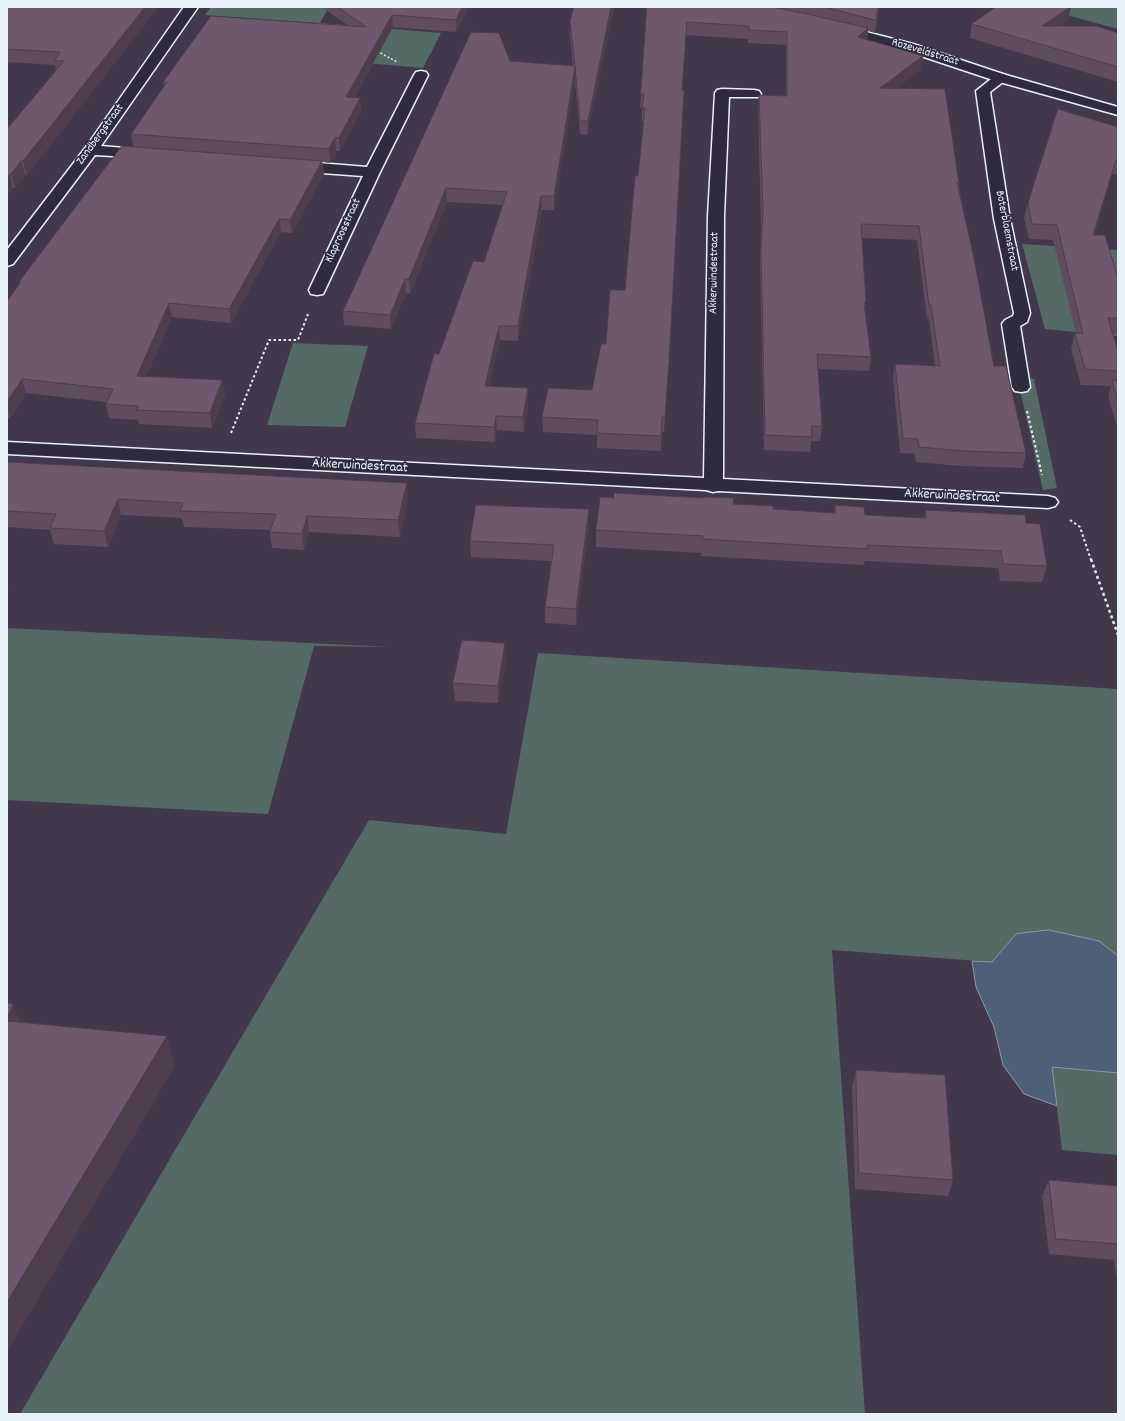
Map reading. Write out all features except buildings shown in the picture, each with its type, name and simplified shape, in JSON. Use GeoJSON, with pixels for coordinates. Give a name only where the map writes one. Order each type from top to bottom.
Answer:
{"type":"FeatureCollection","features":[{"type":"Feature","properties":{"kind":"street","name":"Zandbergstraat"},"geometry":{"type":"LineString","coordinates":[[7,261],[91,150],[191,7]]}},
{"type":"Feature","properties":{"kind":"street","name":"Rozeveldstraat"},"geometry":{"type":"LineString","coordinates":[[824,25],[908,47],[1001,78],[1118,111]]}},
{"type":"Feature","properties":{"kind":"street","name":"Klaproosstraat"},"geometry":{"type":"LineString","coordinates":[[317,290],[372,172],[420,76]]}},
{"type":"Feature","properties":{"kind":"street","name":"Boterbloemstraat"},"geometry":{"type":"LineString","coordinates":[[1001,78],[983,92],[1002,219],[1022,313],[1021,318],[1011,324],[1021,387]]}},
{"type":"Feature","properties":{"kind":"street","name":"Akkerwindestraat"},"geometry":{"type":"LineString","coordinates":[[713,486],[716,216],[722,93],[754,94]]}},
{"type":"Feature","properties":{"kind":"street"},"geometry":{"type":"LineString","coordinates":[[91,150],[161,156]]}},
{"type":"Feature","properties":{"kind":"street"},"geometry":{"type":"LineString","coordinates":[[278,165],[372,172]]}},
{"type":"Feature","properties":{"kind":"street","name":"Akkerwindestraat"},"geometry":{"type":"LineString","coordinates":[[7,448],[713,486],[1048,502]]}},
{"type":"Feature","properties":{"kind":"path"},"geometry":{"type":"LineString","coordinates":[[372,48],[420,76]]}},
{"type":"Feature","properties":{"kind":"path"},"geometry":{"type":"LineString","coordinates":[[220,460],[269,340],[298,340],[317,290]]}},
{"type":"Feature","properties":{"kind":"path"},"geometry":{"type":"LineString","coordinates":[[1021,387],[1048,502],[1052,509],[1080,527],[1118,635]]}},
{"type":"Feature","properties":{"kind":"green space"},"geometry":{"type":"Polygon","coordinates":[[[211,7],[329,7],[320,23],[205,15],[211,7]]]}},
{"type":"Feature","properties":{"kind":"green space"},"geometry":{"type":"Polygon","coordinates":[[[1037,7],[1118,7],[1118,29],[1037,7]]]}},
{"type":"Feature","properties":{"kind":"green space"},"geometry":{"type":"Polygon","coordinates":[[[320,23],[441,33],[423,68],[296,57],[320,23]]]}},
{"type":"Feature","properties":{"kind":"green space"},"geometry":{"type":"Polygon","coordinates":[[[1022,244],[1118,250],[1118,336],[1045,329],[1022,244]]]}},
{"type":"Feature","properties":{"kind":"green space"},"geometry":{"type":"Polygon","coordinates":[[[293,343],[368,346],[345,427],[267,425],[293,343]]]}},
{"type":"Feature","properties":{"kind":"green space"},"geometry":{"type":"Polygon","coordinates":[[[1017,377],[1034,379],[1057,488],[1043,490],[1017,377]]]}},
{"type":"Feature","properties":{"kind":"green space"},"geometry":{"type":"Polygon","coordinates":[[[7,628],[390,647],[314,646],[268,814],[7,800],[7,628]]]}},
{"type":"Feature","properties":{"kind":"green space"},"geometry":{"type":"Polygon","coordinates":[[[538,653],[1118,689],[1118,956],[1099,941],[1016,934],[992,962],[832,950],[865,1414],[20,1414],[369,820],[506,834],[538,653]]]}},
{"type":"Feature","properties":{"kind":"green space"},"geometry":{"type":"Polygon","coordinates":[[[1052,1067],[1118,1073],[1118,1155],[1062,1150],[1052,1067]]]}},
{"type":"Feature","properties":{"kind":"water"},"geometry":{"type":"Polygon","coordinates":[[[1049,930],[1099,941],[1118,956],[1118,1073],[1052,1067],[1057,1106],[1024,1094],[1003,1065],[994,1027],[976,987],[972,961],[992,962],[1016,934],[1049,930]]]}}]}
